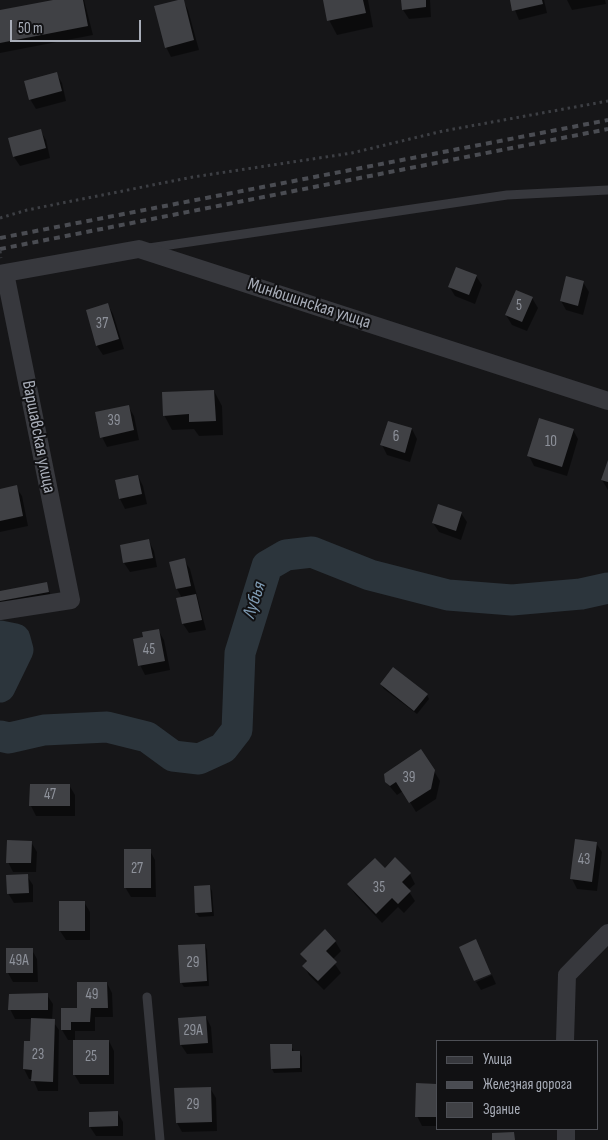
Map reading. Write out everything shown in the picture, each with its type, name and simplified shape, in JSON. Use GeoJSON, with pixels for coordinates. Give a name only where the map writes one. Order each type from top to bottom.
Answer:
{"type":"FeatureCollection","features":[{"type":"Feature","properties":{"kind":"street","name":"Минюшинская улица"},"geometry":{"type":"LineString","coordinates":[[2,273],[139,249],[608,401]]}},
{"type":"Feature","properties":{"kind":"street","name":"Варшавская улица"},"geometry":{"type":"LineString","coordinates":[[0,612],[71,600],[2,273]]}},
{"type":"Feature","properties":{"kind":"street"},"geometry":{"type":"LineString","coordinates":[[567,975],[608,933]]}},
{"type":"Feature","properties":{"kind":"street"},"geometry":{"type":"LineString","coordinates":[[565,957],[567,975],[566,1040]]}},
{"type":"Feature","properties":{"kind":"lane"},"geometry":{"type":"LineString","coordinates":[[139,249],[507,194],[608,190]]}},
{"type":"Feature","properties":{"kind":"lane"},"geometry":{"type":"LineString","coordinates":[[147,997],[160,1140]]}},
{"type":"Feature","properties":{"kind":"path"},"geometry":{"type":"LineString","coordinates":[[0,218],[27,210],[193,177],[352,153],[443,131],[608,101]]}},
{"type":"Feature","properties":{"kind":"building"},"geometry":{"type":"Polygon","coordinates":[[[53,0],[83,0],[88,26],[0,43],[0,10],[53,0]]]}},
{"type":"Feature","properties":{"kind":"building"},"geometry":{"type":"Polygon","coordinates":[[[184,0],[194,40],[165,48],[154,6],[184,0]]]}},
{"type":"Feature","properties":{"kind":"building"},"geometry":{"type":"Polygon","coordinates":[[[323,0],[363,0],[366,13],[327,21],[323,0]]]}},
{"type":"Feature","properties":{"kind":"building"},"geometry":{"type":"Polygon","coordinates":[[[401,0],[426,0],[426,7],[402,10],[401,0]]]}},
{"type":"Feature","properties":{"kind":"building"},"geometry":{"type":"Polygon","coordinates":[[[510,0],[542,0],[543,4],[512,11],[510,0]]]}},
{"type":"Feature","properties":{"kind":"building"},"geometry":{"type":"Polygon","coordinates":[[[57,72],[62,91],[29,100],[24,81],[57,72]]]}},
{"type":"Feature","properties":{"kind":"building"},"geometry":{"type":"Polygon","coordinates":[[[41,129],[46,148],[13,157],[8,138],[41,129]]]}},
{"type":"Feature","properties":{"kind":"building"},"geometry":{"type":"Polygon","coordinates":[[[456,267],[477,275],[469,295],[448,287],[456,267]]]}},
{"type":"Feature","properties":{"kind":"building"},"geometry":{"type":"Polygon","coordinates":[[[566,276],[584,281],[578,306],[560,301],[566,276]]]}},
{"type":"Feature","properties":{"kind":"building"},"geometry":{"type":"Polygon","coordinates":[[[516,290],[533,297],[522,322],[505,315],[516,290]]]}},
{"type":"Feature","properties":{"kind":"building"},"geometry":{"type":"Polygon","coordinates":[[[108,303],[119,339],[96,346],[86,310],[108,303]]]}},
{"type":"Feature","properties":{"kind":"building"},"geometry":{"type":"Polygon","coordinates":[[[214,390],[216,421],[189,422],[189,414],[163,416],[162,392],[214,390]]]}},
{"type":"Feature","properties":{"kind":"building"},"geometry":{"type":"Polygon","coordinates":[[[129,405],[134,430],[100,438],[95,412],[129,405]]]}},
{"type":"Feature","properties":{"kind":"building"},"geometry":{"type":"Polygon","coordinates":[[[539,418],[574,429],[562,467],[527,456],[539,418]]]}},
{"type":"Feature","properties":{"kind":"building"},"geometry":{"type":"Polygon","coordinates":[[[388,421],[412,428],[405,453],[380,445],[388,421]]]}},
{"type":"Feature","properties":{"kind":"building"},"geometry":{"type":"Polygon","coordinates":[[[608,460],[608,482],[601,480],[608,460]]]}},
{"type":"Feature","properties":{"kind":"building"},"geometry":{"type":"Polygon","coordinates":[[[138,475],[142,494],[119,499],[115,480],[138,475]]]}},
{"type":"Feature","properties":{"kind":"building"},"geometry":{"type":"Polygon","coordinates":[[[17,485],[23,516],[0,521],[0,489],[17,485]]]}},
{"type":"Feature","properties":{"kind":"building"},"geometry":{"type":"Polygon","coordinates":[[[438,504],[462,512],[456,531],[432,523],[438,504]]]}},
{"type":"Feature","properties":{"kind":"building"},"geometry":{"type":"Polygon","coordinates":[[[149,539],[153,558],[123,563],[120,545],[149,539]]]}},
{"type":"Feature","properties":{"kind":"building"},"geometry":{"type":"Polygon","coordinates":[[[185,558],[191,586],[176,589],[169,562],[185,558]]]}},
{"type":"Feature","properties":{"kind":"building"},"geometry":{"type":"Polygon","coordinates":[[[47,582],[49,592],[0,601],[0,591],[47,582]]]}},
{"type":"Feature","properties":{"kind":"building"},"geometry":{"type":"Polygon","coordinates":[[[196,594],[202,620],[182,624],[176,598],[196,594]]]}},
{"type":"Feature","properties":{"kind":"building"},"geometry":{"type":"Polygon","coordinates":[[[159,629],[165,661],[138,666],[133,639],[143,637],[142,632],[159,629]]]}},
{"type":"Feature","properties":{"kind":"building"},"geometry":{"type":"Polygon","coordinates":[[[393,667],[428,694],[414,711],[380,684],[393,667]]]}},
{"type":"Feature","properties":{"kind":"building"},"geometry":{"type":"Polygon","coordinates":[[[421,749],[435,770],[431,789],[409,803],[396,782],[390,786],[385,782],[384,774],[421,749]]]}},
{"type":"Feature","properties":{"kind":"building"},"geometry":{"type":"Polygon","coordinates":[[[30,784],[70,784],[70,806],[29,806],[30,784]]]}},
{"type":"Feature","properties":{"kind":"building"},"geometry":{"type":"Polygon","coordinates":[[[575,839],[597,842],[592,882],[570,879],[575,839]]]}},
{"type":"Feature","properties":{"kind":"building"},"geometry":{"type":"Polygon","coordinates":[[[7,840],[32,841],[31,863],[6,863],[7,840]]]}},
{"type":"Feature","properties":{"kind":"building"},"geometry":{"type":"Polygon","coordinates":[[[124,849],[151,849],[151,888],[124,888],[124,849]]]}},
{"type":"Feature","properties":{"kind":"building"},"geometry":{"type":"Polygon","coordinates":[[[395,857],[411,873],[402,882],[411,891],[398,904],[392,898],[376,914],[347,884],[375,858],[385,868],[395,857]]]}},
{"type":"Feature","properties":{"kind":"building"},"geometry":{"type":"Polygon","coordinates":[[[28,874],[29,893],[7,894],[6,875],[28,874]]]}},
{"type":"Feature","properties":{"kind":"building"},"geometry":{"type":"Polygon","coordinates":[[[210,885],[212,912],[195,913],[194,886],[210,885]]]}},
{"type":"Feature","properties":{"kind":"building"},"geometry":{"type":"Polygon","coordinates":[[[59,901],[85,901],[85,931],[59,931],[59,901]]]}},
{"type":"Feature","properties":{"kind":"building"},"geometry":{"type":"Polygon","coordinates":[[[325,929],[336,941],[326,951],[337,962],[318,981],[302,966],[307,961],[300,954],[325,929]]]}},
{"type":"Feature","properties":{"kind":"building"},"geometry":{"type":"Polygon","coordinates":[[[476,939],[491,974],[474,981],[459,947],[476,939]]]}},
{"type":"Feature","properties":{"kind":"building"},"geometry":{"type":"Polygon","coordinates":[[[205,944],[207,981],[180,983],[178,945],[205,944]]]}},
{"type":"Feature","properties":{"kind":"building"},"geometry":{"type":"Polygon","coordinates":[[[6,948],[33,948],[33,973],[6,973],[6,948]]]}},
{"type":"Feature","properties":{"kind":"building"},"geometry":{"type":"Polygon","coordinates":[[[77,982],[107,982],[108,1008],[91,1008],[90,1022],[71,1022],[71,1030],[61,1030],[61,1008],[77,1008],[77,982]]]}},
{"type":"Feature","properties":{"kind":"building"},"geometry":{"type":"Polygon","coordinates":[[[48,993],[48,1010],[8,1010],[9,994],[48,993]]]}},
{"type":"Feature","properties":{"kind":"building"},"geometry":{"type":"Polygon","coordinates":[[[206,1016],[208,1043],[180,1045],[178,1018],[206,1016]]]}},
{"type":"Feature","properties":{"kind":"building"},"geometry":{"type":"Polygon","coordinates":[[[31,1018],[55,1019],[53,1082],[31,1081],[32,1070],[23,1069],[24,1041],[30,1041],[31,1018]]]}},
{"type":"Feature","properties":{"kind":"building"},"geometry":{"type":"Polygon","coordinates":[[[73,1040],[109,1040],[109,1075],[73,1075],[73,1040]]]}},
{"type":"Feature","properties":{"kind":"building"},"geometry":{"type":"Polygon","coordinates":[[[270,1044],[292,1044],[292,1051],[300,1051],[300,1068],[271,1069],[270,1044]]]}},
{"type":"Feature","properties":{"kind":"building"},"geometry":{"type":"Polygon","coordinates":[[[416,1083],[436,1084],[436,1117],[415,1117],[416,1083]]]}},
{"type":"Feature","properties":{"kind":"building"},"geometry":{"type":"Polygon","coordinates":[[[211,1087],[212,1122],[176,1123],[174,1088],[211,1087]]]}},
{"type":"Feature","properties":{"kind":"building"},"geometry":{"type":"Polygon","coordinates":[[[118,1111],[118,1126],[89,1127],[89,1112],[118,1111]]]}},
{"type":"Feature","properties":{"kind":"building"},"geometry":{"type":"Polygon","coordinates":[[[514,1132],[515,1140],[492,1140],[492,1133],[514,1132]]]}},
{"type":"Feature","properties":{"kind":"waterway","name":"Лубья"},"geometry":{"type":"LineString","coordinates":[[0,736],[9,738],[44,730],[107,727],[147,737],[173,756],[199,759],[223,748],[237,730],[240,653],[267,566],[286,555],[312,552],[370,575],[448,595],[512,600],[581,594],[608,588]]}},
{"type":"Feature","properties":{"kind":"waterway","name":"Лубья"},"geometry":{"type":"LineString","coordinates":[[0,636],[15,639],[18,650],[0,687]]}},
{"type":"Feature","properties":{"kind":"railway"},"geometry":{"type":"LineString","coordinates":[[0,238],[608,120]]}},
{"type":"Feature","properties":{"kind":"railway"},"geometry":{"type":"LineString","coordinates":[[0,249],[608,129]]}}]}
